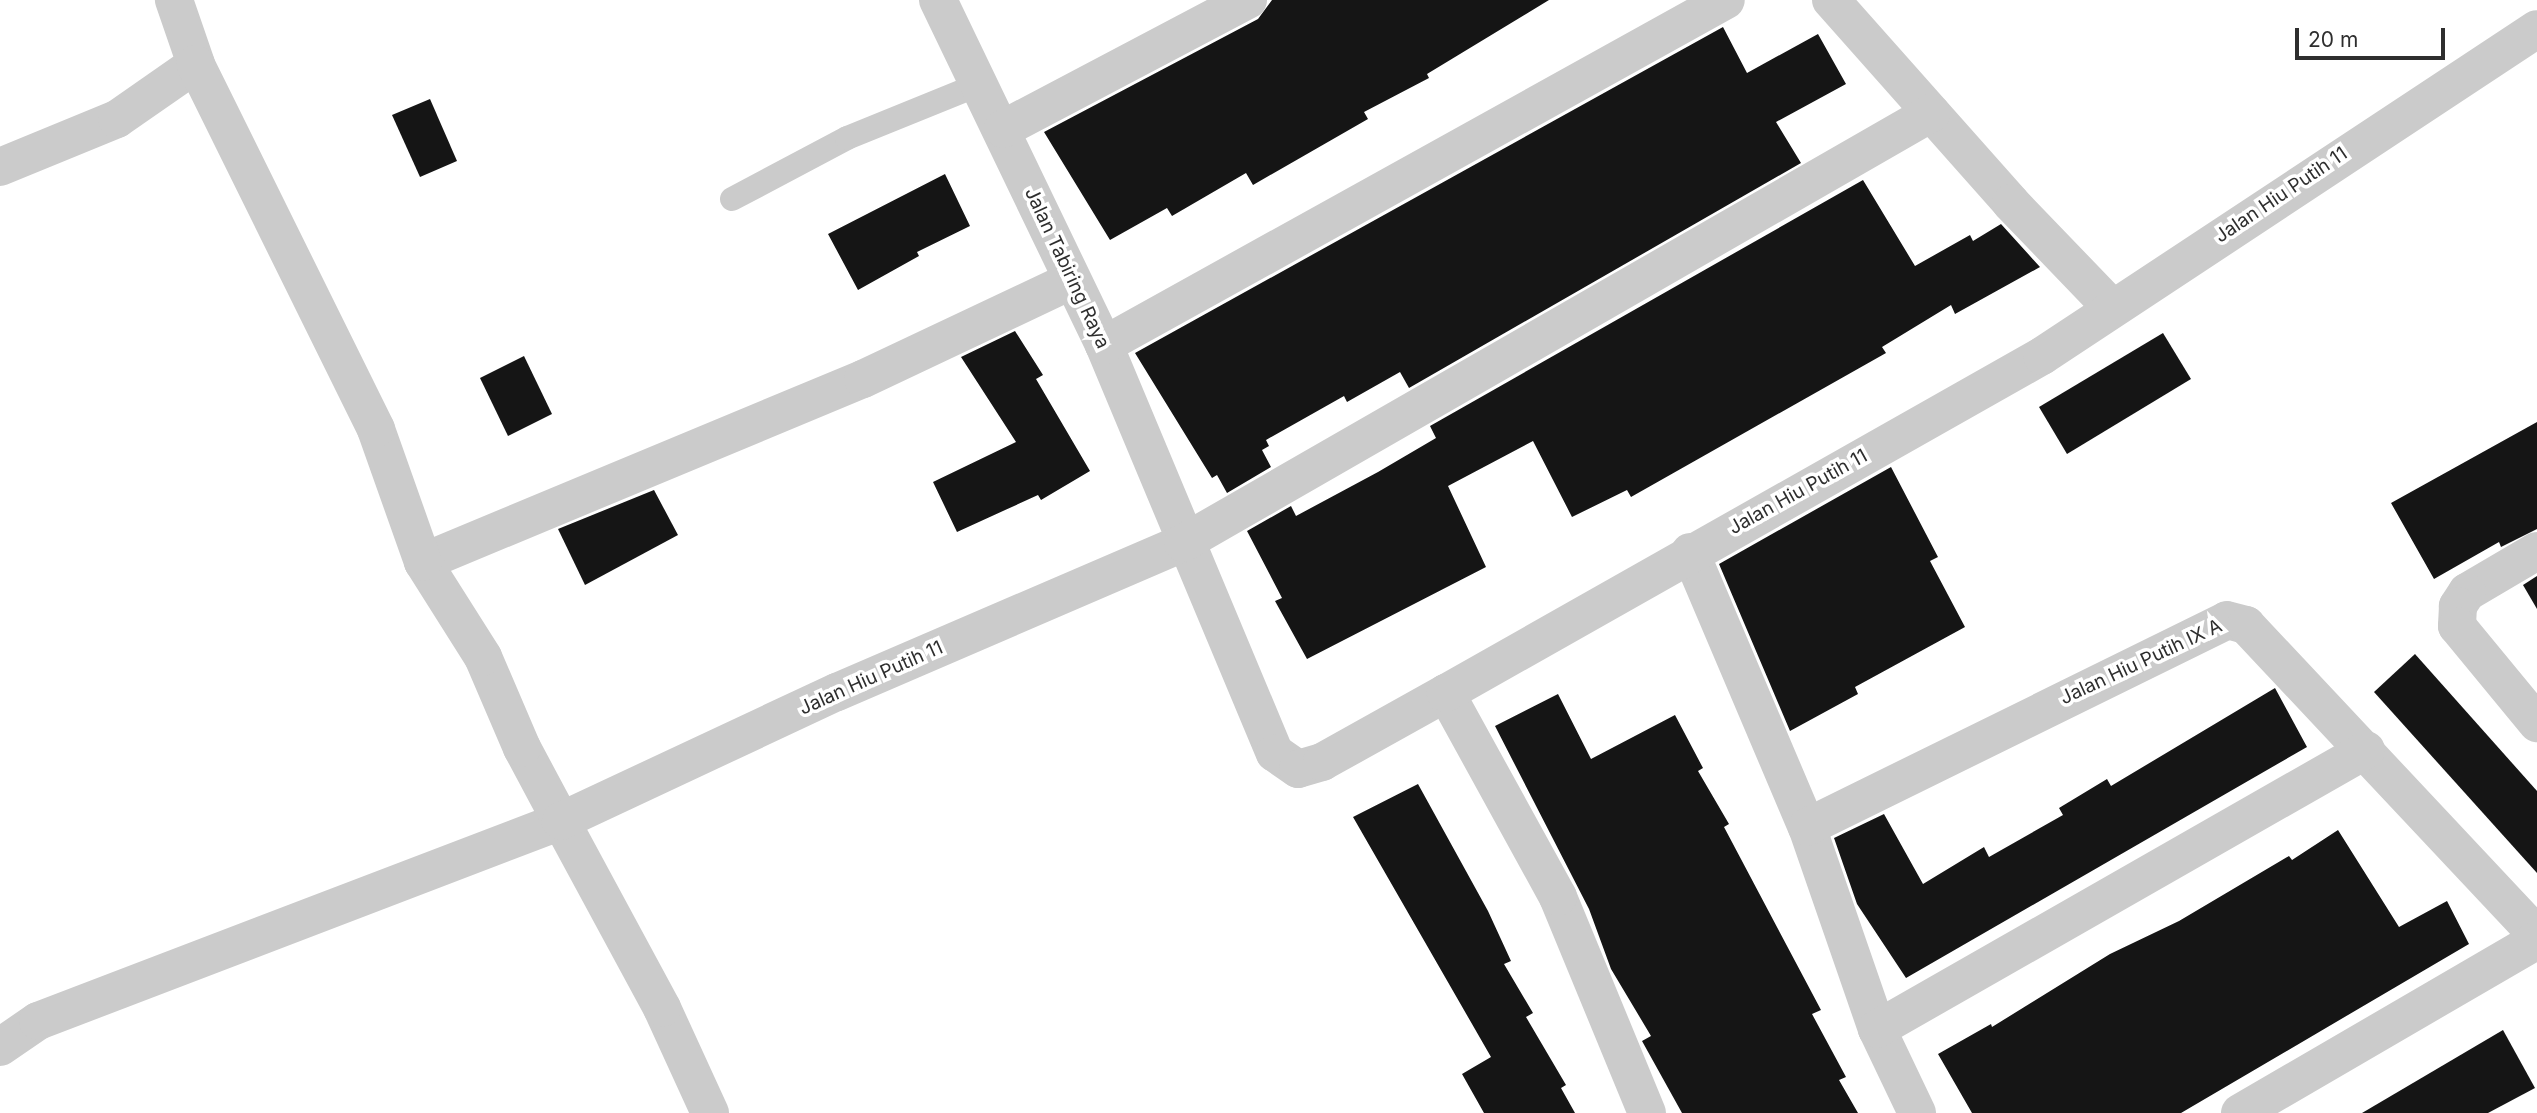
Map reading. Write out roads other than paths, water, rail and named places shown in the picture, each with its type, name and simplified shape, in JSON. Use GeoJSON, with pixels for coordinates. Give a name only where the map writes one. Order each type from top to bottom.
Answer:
{"type":"FeatureCollection","features":[{"type":"Feature","properties":{"kind":"street"},"geometry":{"type":"LineString","coordinates":[[173,0],[196,64],[376,429],[423,562],[483,657],[522,748],[662,1008],[710,1113]]}},
{"type":"Feature","properties":{"kind":"street","name":"Jalan Tabiring Raya"},"geometry":{"type":"LineString","coordinates":[[938,0],[1003,129],[1070,281],[1104,345],[1183,543],[1275,752],[1298,769],[1322,762],[1446,693]]}},
{"type":"Feature","properties":{"kind":"street"},"geometry":{"type":"LineString","coordinates":[[1003,129],[1248,0]]}},
{"type":"Feature","properties":{"kind":"street"},"geometry":{"type":"LineString","coordinates":[[1104,345],[1726,0]]}},
{"type":"Feature","properties":{"kind":"street"},"geometry":{"type":"LineString","coordinates":[[1831,0],[1931,113],[2112,308]]}},
{"type":"Feature","properties":{"kind":"street","name":"Jalan Hiu Putih 11"},"geometry":{"type":"LineString","coordinates":[[1446,693],[1690,552],[2042,356],[2537,29]]}},
{"type":"Feature","properties":{"kind":"street"},"geometry":{"type":"LineString","coordinates":[[0,166],[117,119],[196,64]]}},
{"type":"Feature","properties":{"kind":"street","name":"Jalan Hiu Putih 11"},"geometry":{"type":"LineString","coordinates":[[0,1047],[38,1021],[561,821],[837,692],[1183,543],[1931,113]]}},
{"type":"Feature","properties":{"kind":"street"},"geometry":{"type":"LineString","coordinates":[[423,562],[863,379],[1070,281]]}},
{"type":"Feature","properties":{"kind":"street"},"geometry":{"type":"LineString","coordinates":[[2537,551],[2467,593],[2458,606],[2457,626],[2537,723]]}},
{"type":"Feature","properties":{"kind":"street"},"geometry":{"type":"LineString","coordinates":[[1690,552],[1807,827],[1877,1029],[1917,1113]]}},
{"type":"Feature","properties":{"kind":"street","name":"Jalan Hiu Putih IX A"},"geometry":{"type":"LineString","coordinates":[[1807,827],[2227,620],[2246,625],[2366,750],[2537,937]]}},
{"type":"Feature","properties":{"kind":"street"},"geometry":{"type":"LineString","coordinates":[[1446,693],[1558,897],[1647,1113]]}},
{"type":"Feature","properties":{"kind":"street"},"geometry":{"type":"LineString","coordinates":[[1877,1029],[2366,750]]}},
{"type":"Feature","properties":{"kind":"street"},"geometry":{"type":"LineString","coordinates":[[2240,1113],[2537,937]]}},
{"type":"Feature","properties":{"kind":"lane"},"geometry":{"type":"LineString","coordinates":[[732,199],[847,138],[979,84]]}}]}
